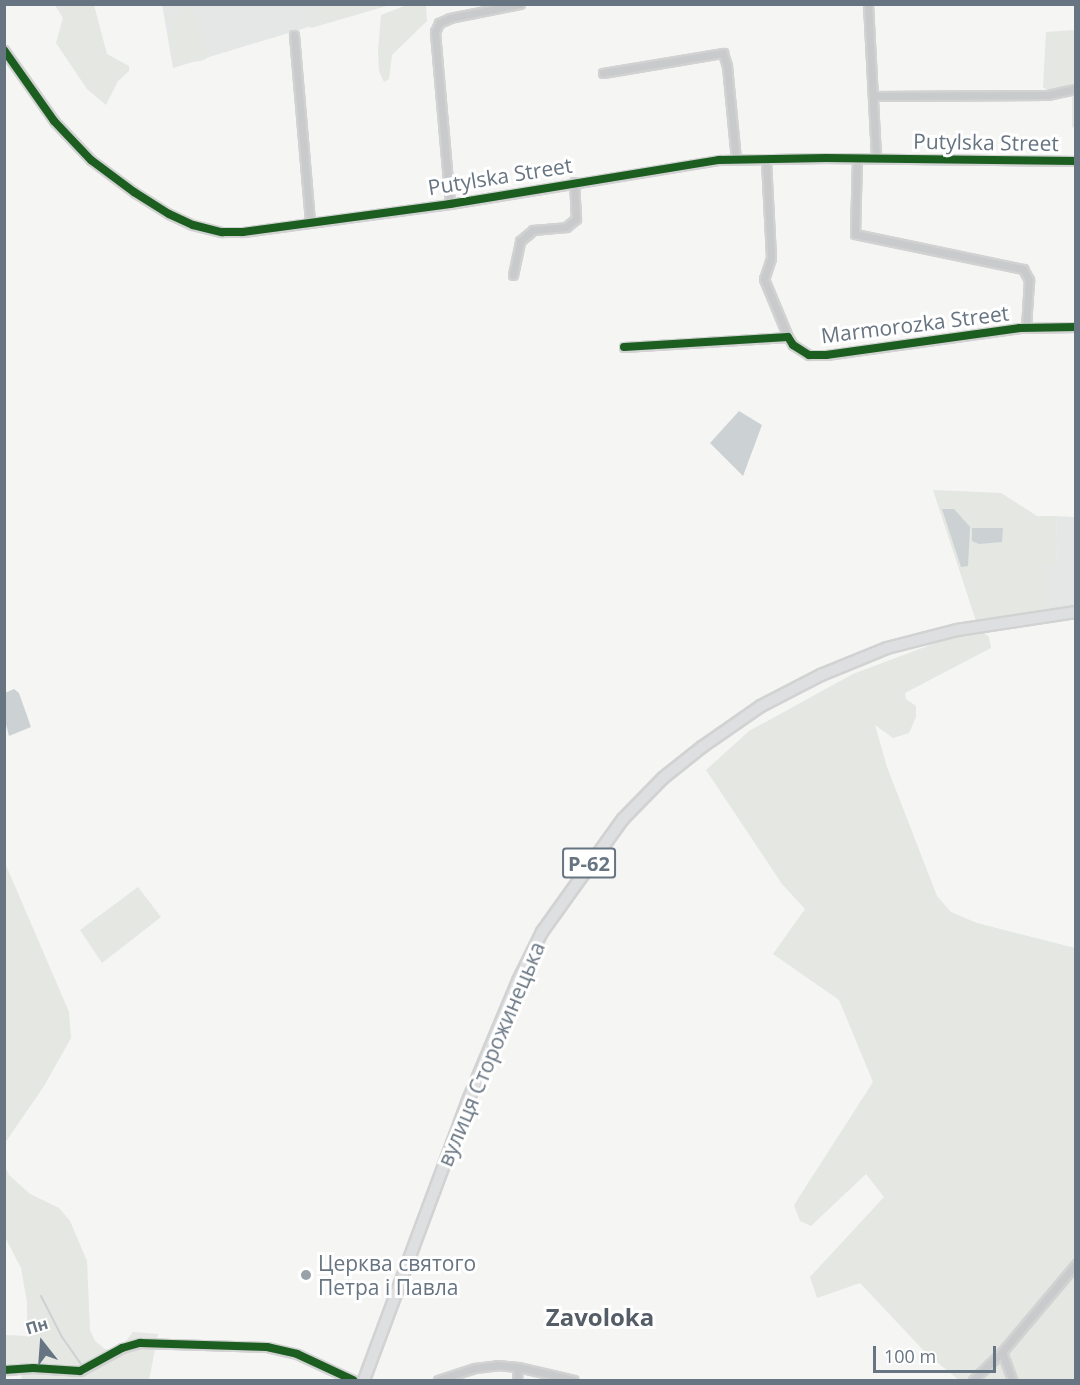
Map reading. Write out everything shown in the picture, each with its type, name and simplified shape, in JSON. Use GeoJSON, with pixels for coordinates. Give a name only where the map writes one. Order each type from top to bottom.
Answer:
{"type":"FeatureCollection","features":[{"type":"Feature","properties":{"kind":"main road","name":"вулиця Сторожинецька"},"geometry":{"type":"LineString","coordinates":[[364,1380],[467,1103],[518,981],[542,932],[622,819],[663,778],[702,747],[761,706],[821,675],[886,648],[957,630],[1076,612]]}},
{"type":"Feature","properties":{"kind":"street"},"geometry":{"type":"LineString","coordinates":[[450,204],[435,32],[439,23],[450,18],[520,4]]}},
{"type":"Feature","properties":{"kind":"street"},"geometry":{"type":"LineString","coordinates":[[868,4],[876,159]]}},
{"type":"Feature","properties":{"kind":"street"},"geometry":{"type":"LineString","coordinates":[[294,35],[310,222]]}},
{"type":"Feature","properties":{"kind":"street","name":"Putylska Street"},"geometry":{"type":"LineString","coordinates":[[4,50],[54,121],[82,152],[134,192],[169,214],[203,229],[229,233],[450,204],[710,161],[857,158],[1076,161]]}},
{"type":"Feature","properties":{"kind":"street"},"geometry":{"type":"LineString","coordinates":[[603,73],[723,53],[728,73],[736,160]]}},
{"type":"Feature","properties":{"kind":"street"},"geometry":{"type":"LineString","coordinates":[[873,96],[1047,95],[1076,89]]}},
{"type":"Feature","properties":{"kind":"street"},"geometry":{"type":"LineString","coordinates":[[857,158],[855,234],[1020,267],[1027,273],[1029,280],[1026,328]]}},
{"type":"Feature","properties":{"kind":"street"},"geometry":{"type":"LineString","coordinates":[[624,347],[788,337],[764,279],[771,258],[766,161]]}},
{"type":"Feature","properties":{"kind":"street"},"geometry":{"type":"LineString","coordinates":[[513,275],[520,241],[533,230],[566,227],[576,219],[574,182]]}},
{"type":"Feature","properties":{"kind":"street","name":"Marmorozka Street"},"geometry":{"type":"LineString","coordinates":[[788,337],[793,345],[809,355],[826,355],[1026,328],[1076,327]]}},
{"type":"Feature","properties":{"kind":"street"},"geometry":{"type":"LineString","coordinates":[[973,1380],[1002,1353],[1076,1264]]}},
{"type":"Feature","properties":{"kind":"street"},"geometry":{"type":"LineString","coordinates":[[4,1370],[33,1368],[80,1371],[122,1348],[151,1344],[267,1347],[297,1354],[354,1380]]}},
{"type":"Feature","properties":{"kind":"street"},"geometry":{"type":"LineString","coordinates":[[1002,1353],[1012,1380]]}},
{"type":"Feature","properties":{"kind":"street"},"geometry":{"type":"LineString","coordinates":[[438,1380],[475,1368],[498,1365],[518,1367],[574,1380]]}},
{"type":"Feature","properties":{"kind":"street"},"geometry":{"type":"LineString","coordinates":[[517,1380],[518,1367]]}},
{"type":"Feature","properties":{"kind":"shaded area"},"geometry":{"type":"Polygon","coordinates":[[[162,4],[381,5],[173,68],[162,4]]]}},
{"type":"Feature","properties":{"kind":"shaded area"},"geometry":{"type":"Polygon","coordinates":[[[187,4],[195,16],[208,53],[206,59],[180,63],[172,55],[169,34],[173,22],[183,6],[187,4]]]}},
{"type":"Feature","properties":{"kind":"shaded area"},"geometry":{"type":"Polygon","coordinates":[[[55,5],[94,5],[107,54],[129,66],[129,71],[118,81],[106,105],[87,89],[56,43],[63,18],[55,5]]]}},
{"type":"Feature","properties":{"kind":"shaded area"},"geometry":{"type":"Polygon","coordinates":[[[314,5],[390,5],[311,28],[301,15],[314,5]]]}},
{"type":"Feature","properties":{"kind":"shaded area"},"geometry":{"type":"Polygon","coordinates":[[[407,5],[426,5],[427,21],[392,55],[389,79],[384,82],[379,71],[378,52],[381,15],[407,5]]]}},
{"type":"Feature","properties":{"kind":"shaded area"},"geometry":{"type":"Polygon","coordinates":[[[1075,30],[1075,128],[1072,127],[1072,94],[1043,88],[1046,32],[1075,30]]]}},
{"type":"Feature","properties":{"kind":"shaded area"},"geometry":{"type":"Polygon","coordinates":[[[739,411],[762,425],[743,476],[710,443],[739,411]]]}},
{"type":"Feature","properties":{"kind":"shaded area"},"geometry":{"type":"Polygon","coordinates":[[[933,490],[1001,493],[1037,516],[1056,516],[1058,565],[1048,565],[1048,614],[978,628],[989,637],[991,648],[905,693],[906,699],[916,706],[916,717],[909,733],[893,738],[875,725],[887,767],[937,896],[951,912],[977,923],[1075,948],[1075,1380],[959,1380],[927,1354],[860,1283],[817,1298],[810,1277],[884,1197],[866,1174],[811,1226],[800,1221],[794,1205],[873,1082],[839,1000],[773,954],[805,909],[782,884],[706,770],[749,731],[853,674],[978,627],[933,490]]]}},
{"type":"Feature","properties":{"kind":"shaded area"},"geometry":{"type":"Polygon","coordinates":[[[942,509],[954,509],[970,527],[968,566],[961,567],[942,509]]]}},
{"type":"Feature","properties":{"kind":"shaded area"},"geometry":{"type":"Polygon","coordinates":[[[1056,516],[1075,517],[1075,609],[1048,614],[1048,565],[1058,564],[1056,516]]]}},
{"type":"Feature","properties":{"kind":"shaded area"},"geometry":{"type":"Polygon","coordinates":[[[972,528],[1003,528],[1002,542],[979,544],[972,541],[972,528]]]}},
{"type":"Feature","properties":{"kind":"shaded area"},"geometry":{"type":"Polygon","coordinates":[[[14,689],[19,693],[31,727],[9,736],[5,721],[5,693],[14,689]]]}},
{"type":"Feature","properties":{"kind":"shaded area"},"geometry":{"type":"Polygon","coordinates":[[[5,863],[69,1012],[71,1038],[44,1086],[5,1143],[5,863]]]}},
{"type":"Feature","properties":{"kind":"shaded area"},"geometry":{"type":"Polygon","coordinates":[[[138,887],[161,917],[102,963],[80,930],[138,887]]]}},
{"type":"Feature","properties":{"kind":"shaded area"},"geometry":{"type":"Polygon","coordinates":[[[4,1164],[9,1175],[30,1194],[59,1208],[70,1221],[87,1261],[90,1330],[95,1341],[105,1349],[118,1351],[133,1332],[158,1334],[149,1380],[22,1380],[21,1375],[5,1377],[5,1335],[27,1336],[27,1302],[21,1268],[5,1237],[4,1164]]]}},
{"type":"Feature","properties":{"kind":"waterway"},"geometry":{"type":"LineString","coordinates":[[41,1296],[62,1337],[83,1367]]}},
{"type":"Feature","properties":{"kind":"cycle path"},"geometry":{"type":"LineString","coordinates":[[4,50],[54,121],[91,160],[134,192],[169,214],[193,225],[222,232],[243,232],[450,204],[719,160],[826,158],[1076,161]]}},
{"type":"Feature","properties":{"kind":"cycle path"},"geometry":{"type":"LineString","coordinates":[[624,347],[788,337],[793,345],[809,355],[826,355],[1020,328],[1076,327]]}},
{"type":"Feature","properties":{"kind":"cycle path"},"geometry":{"type":"LineString","coordinates":[[4,1370],[33,1368],[80,1371],[122,1348],[140,1343],[267,1347],[297,1354],[353,1380]]}},
{"type":"Feature","properties":{"kind":"place","name":"Церква святого Петра і Павла"},"geometry":{"type":"Point","coordinates":[306,1275]}},
{"type":"Feature","properties":{"kind":"district","name":"Zavoloka"},"geometry":{"type":"Point","coordinates":[600,1317]}}]}
